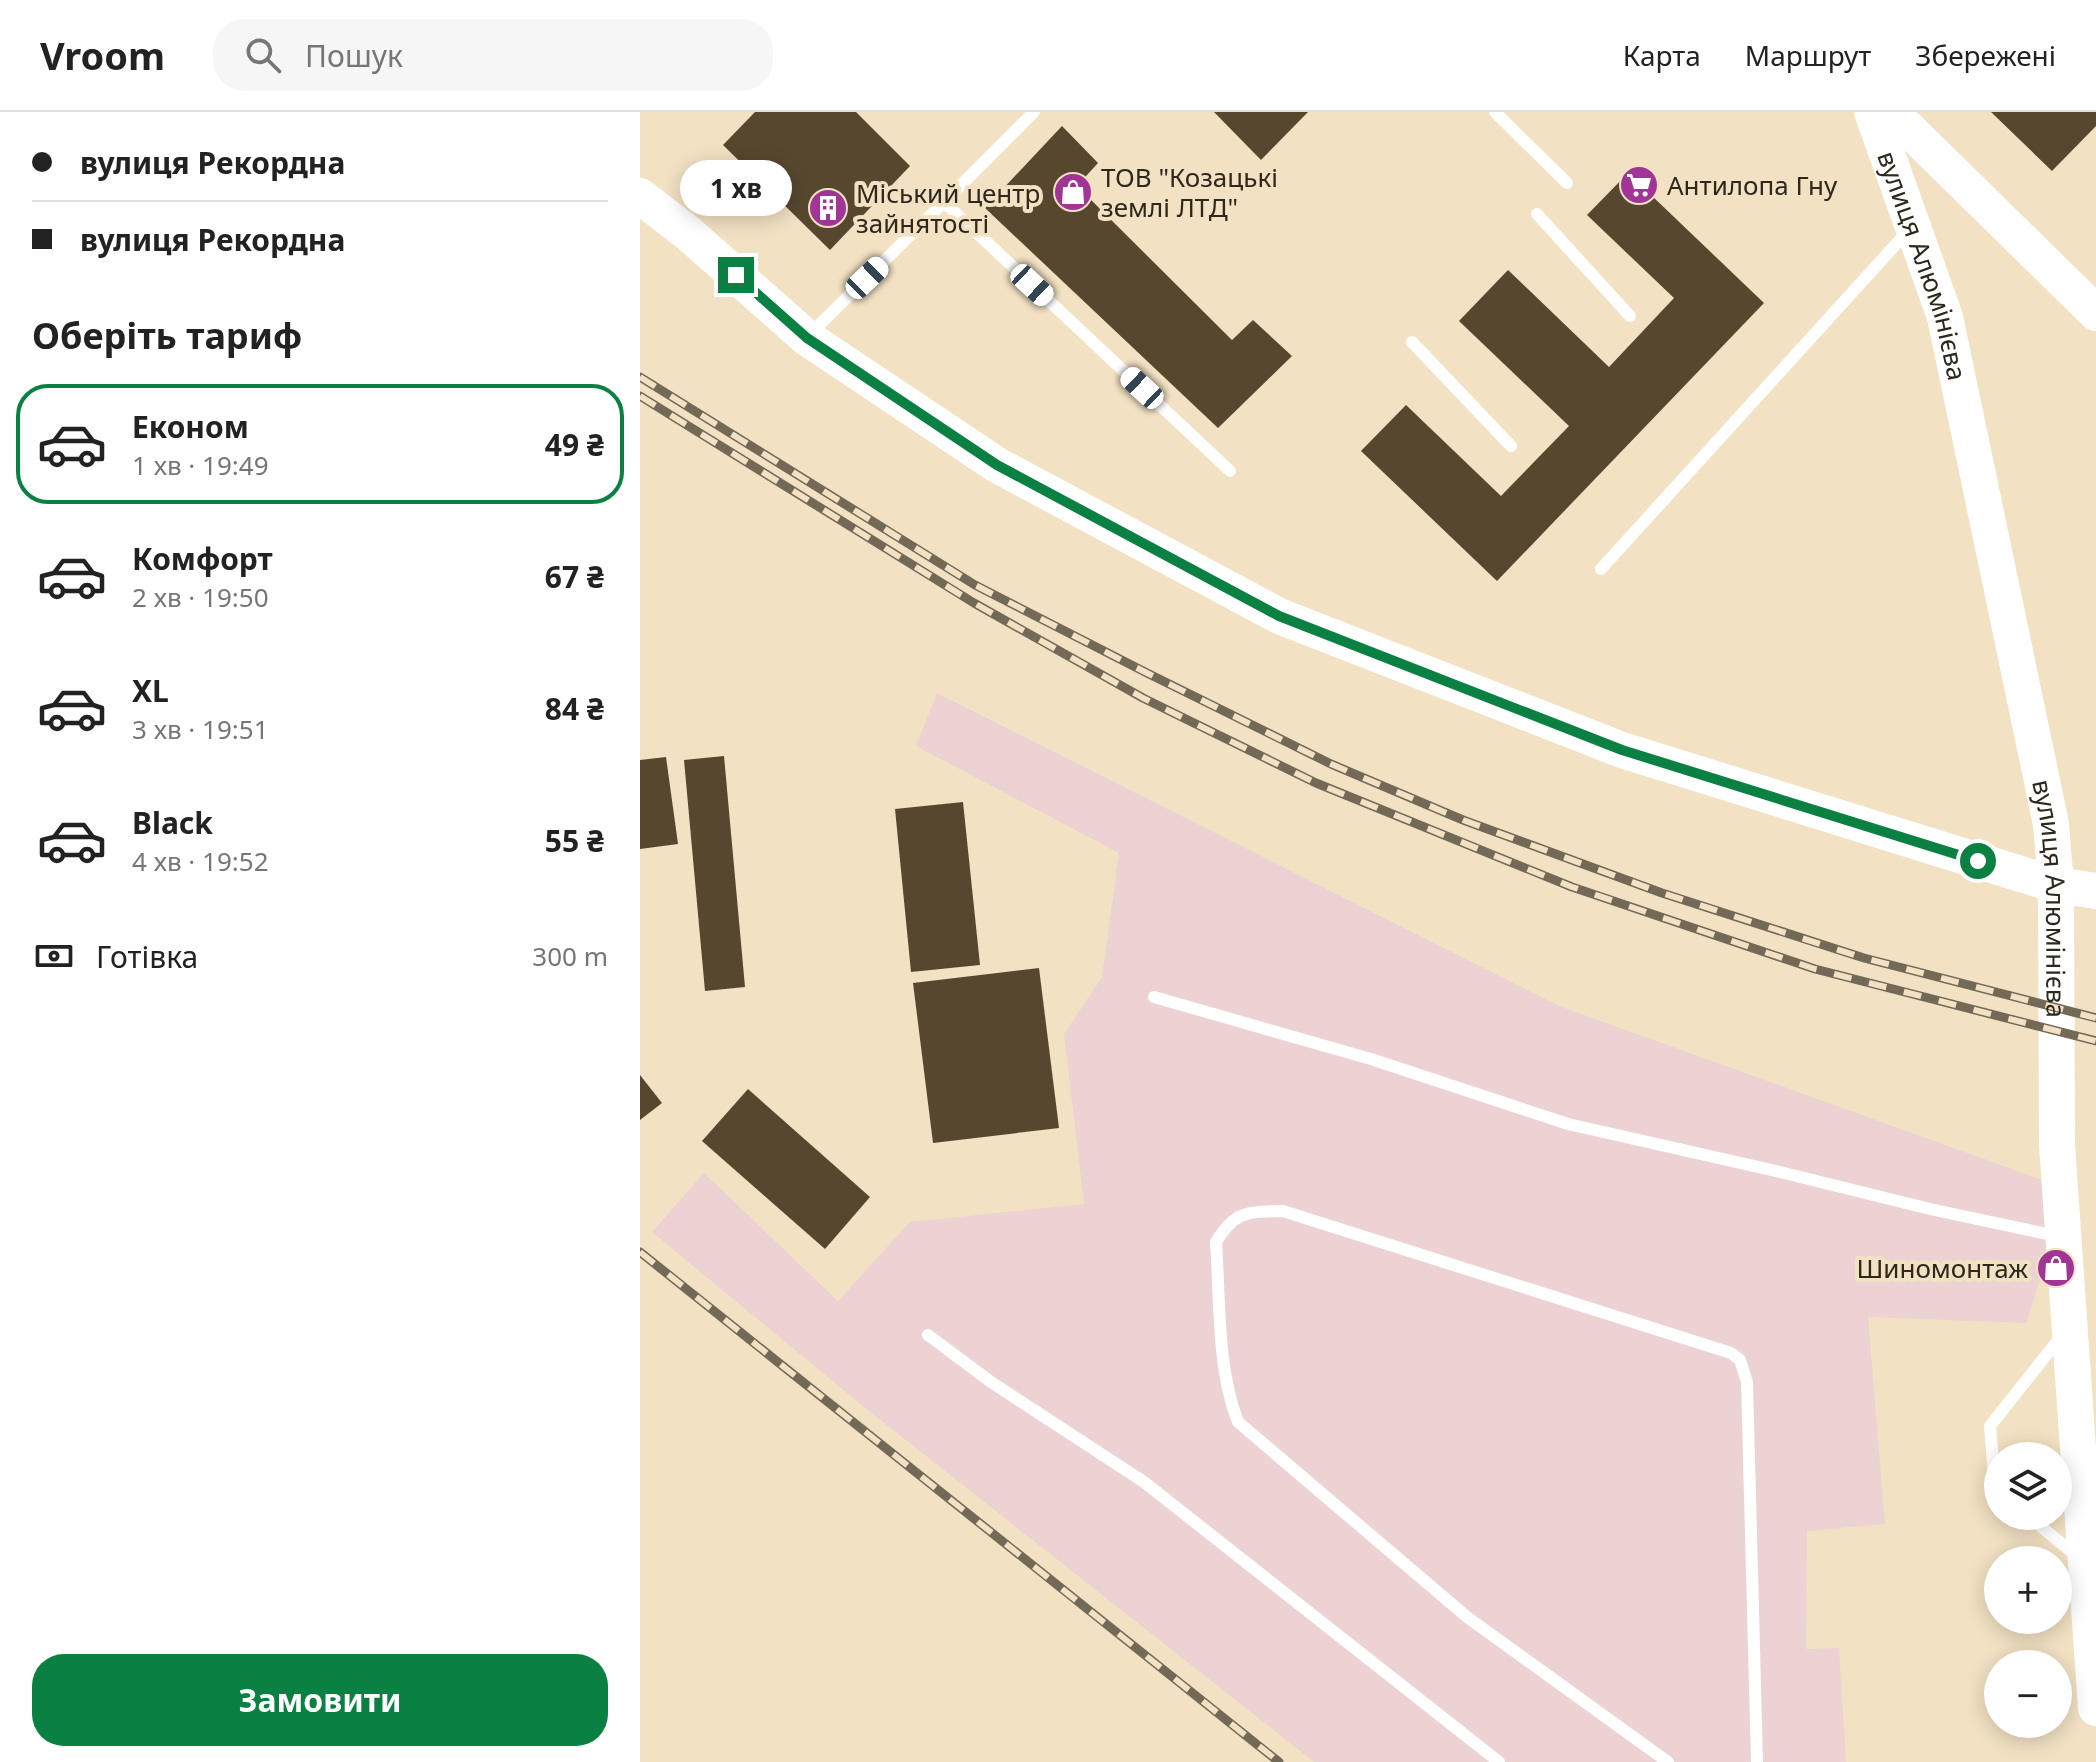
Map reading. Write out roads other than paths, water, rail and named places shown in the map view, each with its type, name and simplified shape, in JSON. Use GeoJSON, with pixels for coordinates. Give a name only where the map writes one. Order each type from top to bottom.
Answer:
{"type":"FeatureCollection","features":[{"type":"Feature","properties":{"kind":"street","name":"вулиця Алюмінієва"},"geometry":{"type":"LineString","coordinates":[[1872,112],[1945,317],[2051,824],[2056,885],[2057,1145],[2096,1708]]}},
{"type":"Feature","properties":{"kind":"street"},"geometry":{"type":"LineString","coordinates":[[1891,112],[2096,313]]}},
{"type":"Feature","properties":{"kind":"street"},"geometry":{"type":"LineString","coordinates":[[640,196],[689,234],[807,338],[997,465],[1279,616],[1622,750],[2056,885],[2096,891]]}},
{"type":"Feature","properties":{"kind":"lane"},"geometry":{"type":"LineString","coordinates":[[807,338],[1034,112]]}},
{"type":"Feature","properties":{"kind":"lane"},"geometry":{"type":"LineString","coordinates":[[1495,112],[1567,183]]}},
{"type":"Feature","properties":{"kind":"lane"},"geometry":{"type":"LineString","coordinates":[[944,202],[1230,471]]}},
{"type":"Feature","properties":{"kind":"lane"},"geometry":{"type":"LineString","coordinates":[[1537,214],[1630,316]]}},
{"type":"Feature","properties":{"kind":"lane"},"geometry":{"type":"LineString","coordinates":[[1601,569],[1913,226]]}},
{"type":"Feature","properties":{"kind":"lane"},"geometry":{"type":"LineString","coordinates":[[1412,342],[1511,446]]}},
{"type":"Feature","properties":{"kind":"lane"},"geometry":{"type":"LineString","coordinates":[[1154,997],[1371,1059],[1568,1124],[2064,1238]]}},
{"type":"Feature","properties":{"kind":"lane"},"geometry":{"type":"LineString","coordinates":[[1668,1762],[1467,1617],[1238,1422],[1229,1399],[1226,1375],[1216,1242],[1227,1225],[1242,1213],[1283,1211],[1731,1353],[1740,1360],[1747,1382],[1757,1762]]}},
{"type":"Feature","properties":{"kind":"lane"},"geometry":{"type":"LineString","coordinates":[[1991,1442],[1990,1426],[2070,1325]]}},
{"type":"Feature","properties":{"kind":"lane"},"geometry":{"type":"LineString","coordinates":[[928,1335],[991,1382],[1144,1482],[1499,1762]]}},
{"type":"Feature","properties":{"kind":"lane"},"geometry":{"type":"LineString","coordinates":[[2045,1530],[2086,1564]]}},
{"type":"Feature","properties":{"kind":"railway"},"geometry":{"type":"LineString","coordinates":[[640,377],[975,585],[1331,764],[1463,820],[1662,893],[1864,958],[2096,1018]]}},
{"type":"Feature","properties":{"kind":"railway"},"geometry":{"type":"LineString","coordinates":[[640,396],[974,603],[1143,698],[1316,783],[1572,887],[1815,969],[2096,1041]]}},
{"type":"Feature","properties":{"kind":"railway"},"geometry":{"type":"LineString","coordinates":[[640,1252],[1279,1762]]}},
{"type":"Feature","properties":{"kind":"place","name":"Антилопа Гну"},"geometry":{"type":"Point","coordinates":[1639,185]}},
{"type":"Feature","properties":{"kind":"place","name":"ТОВ \"Козацькі землі ЛТД\""},"geometry":{"type":"Point","coordinates":[1073,192]}},
{"type":"Feature","properties":{"kind":"place","name":"Міський центр зайнятості"},"geometry":{"type":"Point","coordinates":[828,208]}},
{"type":"Feature","properties":{"kind":"place","name":"Шиномонтаж"},"geometry":{"type":"Point","coordinates":[2056,1268]}}]}
